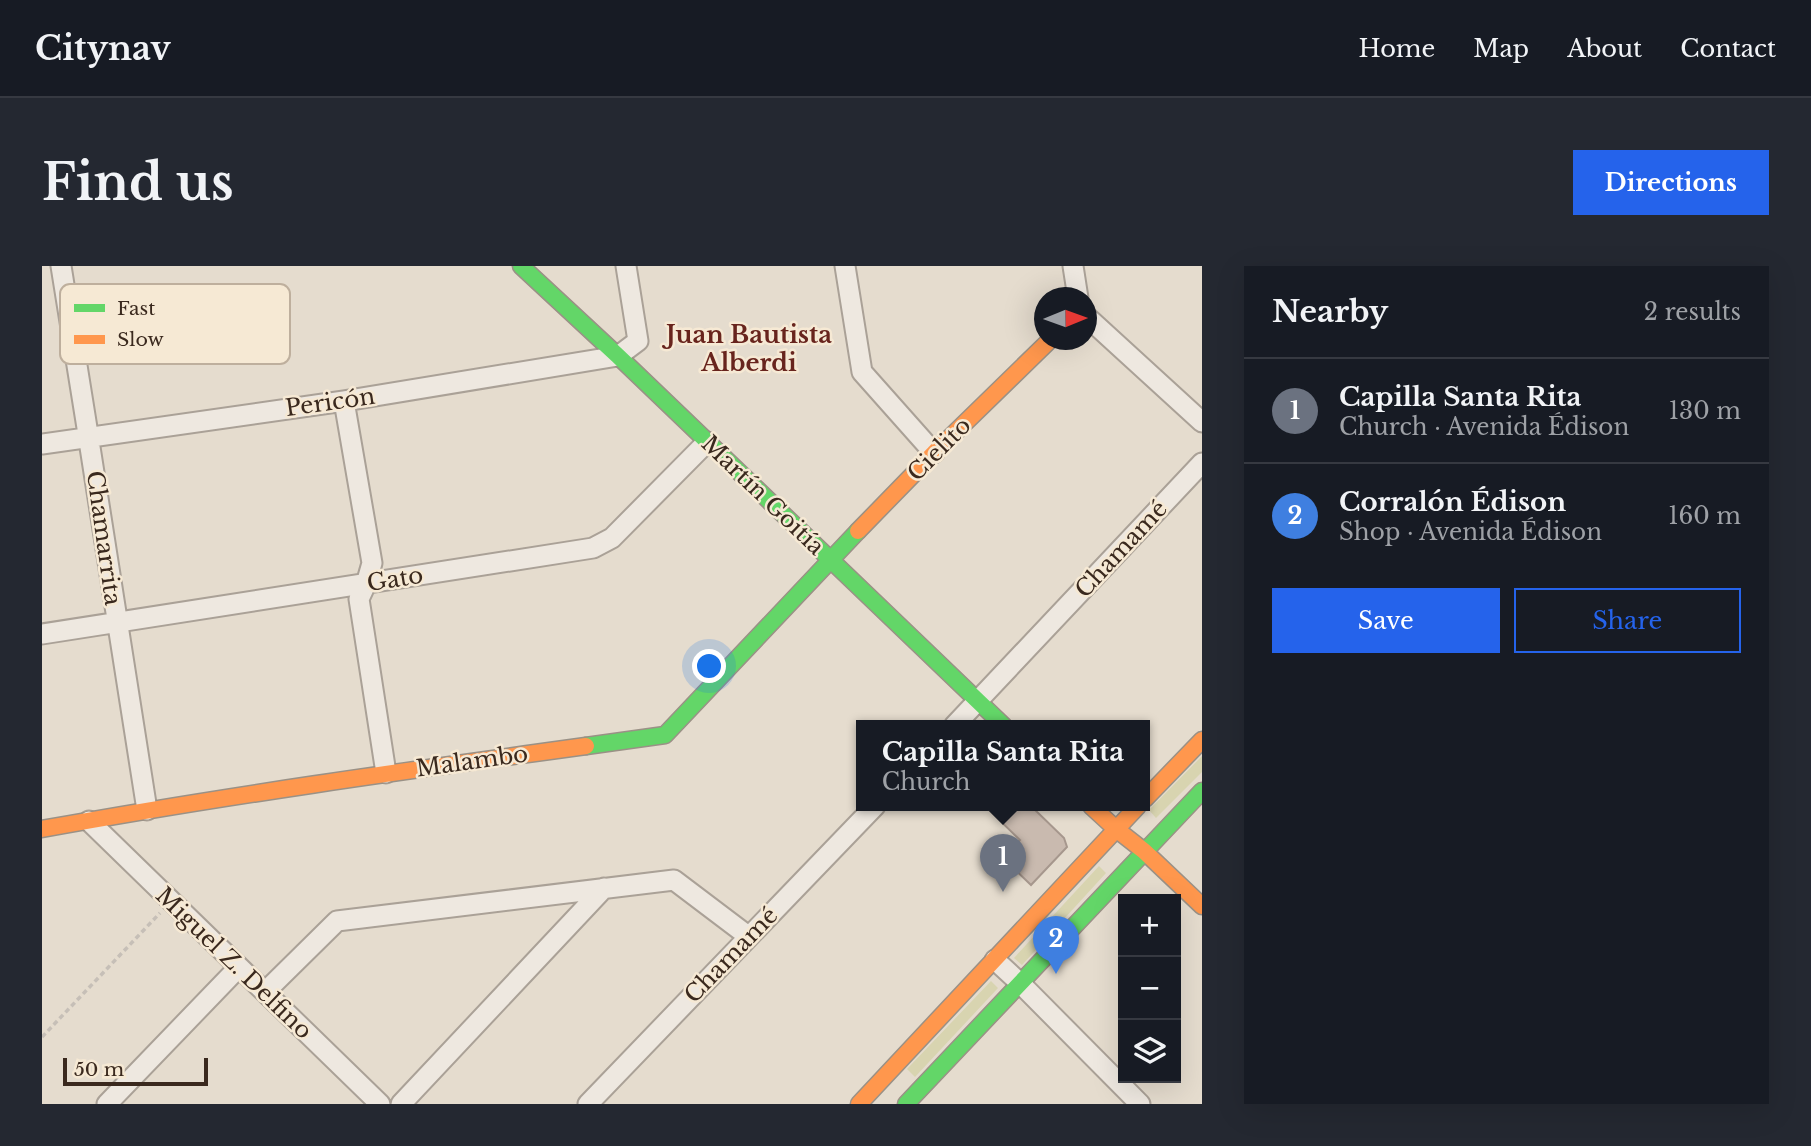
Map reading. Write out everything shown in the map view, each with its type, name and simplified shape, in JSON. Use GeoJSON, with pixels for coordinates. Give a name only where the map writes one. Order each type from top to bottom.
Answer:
{"type":"FeatureCollection","features":[{"type":"Feature","properties":{"kind":"street","name":"Chamarrita"},"geometry":{"type":"LineString","coordinates":[[61,266],[64,284]]}},
{"type":"Feature","properties":{"kind":"street","name":"Martín Goitía"},"geometry":{"type":"LineString","coordinates":[[520,266],[618,356],[998,720]]}},
{"type":"Feature","properties":{"kind":"street"},"geometry":{"type":"LineString","coordinates":[[618,356],[638,341],[626,266]]}},
{"type":"Feature","properties":{"kind":"street"},"geometry":{"type":"LineString","coordinates":[[845,266],[862,372],[934,453]]}},
{"type":"Feature","properties":{"kind":"street"},"geometry":{"type":"LineString","coordinates":[[1073,266],[1076,287]]}},
{"type":"Feature","properties":{"kind":"street"},"geometry":{"type":"LineString","coordinates":[[1097,325],[1202,422]]}},
{"type":"Feature","properties":{"kind":"street","name":"Cielito"},"geometry":{"type":"LineString","coordinates":[[830,560],[934,453],[1041,350]]}},
{"type":"Feature","properties":{"kind":"street","name":"Pericón"},"geometry":{"type":"LineString","coordinates":[[42,444],[344,401],[618,356]]}},
{"type":"Feature","properties":{"kind":"street","name":"Chamarrita"},"geometry":{"type":"LineString","coordinates":[[77,364],[147,810]]}},
{"type":"Feature","properties":{"kind":"street"},"geometry":{"type":"LineString","coordinates":[[344,401],[372,563],[359,599],[386,773]]}},
{"type":"Feature","properties":{"kind":"street","name":"Gato"},"geometry":{"type":"LineString","coordinates":[[42,634],[593,548],[612,538],[707,442]]}},
{"type":"Feature","properties":{"kind":"street","name":"Chamamé"},"geometry":{"type":"LineString","coordinates":[[960,720],[1202,463]]}},
{"type":"Feature","properties":{"kind":"street","name":"Malambo"},"geometry":{"type":"LineString","coordinates":[[42,829],[386,773],[665,735],[830,560]]}},
{"type":"Feature","properties":{"kind":"street"},"geometry":{"type":"LineString","coordinates":[[1150,794],[1202,740]]}},
{"type":"Feature","properties":{"kind":"street"},"geometry":{"type":"LineString","coordinates":[[880,1082],[905,1104],[1202,791]]}},
{"type":"Feature","properties":{"kind":"street","name":"Chamamé"},"geometry":{"type":"LineString","coordinates":[[587,1104],[870,811]]}},
{"type":"Feature","properties":{"kind":"street"},"geometry":{"type":"LineString","coordinates":[[1096,811],[1202,906]]}},
{"type":"Feature","properties":{"kind":"street"},"geometry":{"type":"LineString","coordinates":[[859,1104],[1133,811]]}},
{"type":"Feature","properties":{"kind":"street","name":"Miguel Z. Delfino"},"geometry":{"type":"LineString","coordinates":[[89,821],[380,1104]]}},
{"type":"Feature","properties":{"kind":"street"},"geometry":{"type":"LineString","coordinates":[[265,992],[337,921],[604,888],[674,880],[748,936]]}},
{"type":"Feature","properties":{"kind":"street"},"geometry":{"type":"LineString","coordinates":[[401,1104],[604,888]]}},
{"type":"Feature","properties":{"kind":"street"},"geometry":{"type":"LineString","coordinates":[[995,960],[1140,1104]]}},
{"type":"Feature","properties":{"kind":"street"},"geometry":{"type":"LineString","coordinates":[[107,1104],[239,967]]}},
{"type":"Feature","properties":{"kind":"path"},"geometry":{"type":"LineString","coordinates":[[42,1037],[172,902]]}},
{"type":"Feature","properties":{"kind":"shaded area"},"geometry":{"type":"Polygon","coordinates":[[[1202,756],[1202,772],[1156,818],[1150,809],[1202,756]]]}},
{"type":"Feature","properties":{"kind":"shaded area"},"geometry":{"type":"Polygon","coordinates":[[[1099,866],[1106,873],[1022,965],[1014,958],[1099,866]]]}},
{"type":"Feature","properties":{"kind":"shaded area"},"geometry":{"type":"Polygon","coordinates":[[[991,981],[998,988],[915,1077],[907,1069],[991,981]]]}},
{"type":"Feature","properties":{"kind":"building"},"geometry":{"type":"Polygon","coordinates":[[[990,811],[1036,811],[1064,838],[1067,847],[1031,885],[1003,858],[1020,840],[990,811]]]}},
{"type":"Feature","properties":{"kind":"traffic: fast"},"geometry":{"type":"LineString","coordinates":[[521,266],[998,720]]}},
{"type":"Feature","properties":{"kind":"traffic: fast"},"geometry":{"type":"LineString","coordinates":[[586,746],[665,735],[858,531]]}},
{"type":"Feature","properties":{"kind":"traffic: fast"},"geometry":{"type":"LineString","coordinates":[[906,1104],[1202,791]]}},
{"type":"Feature","properties":{"kind":"traffic: slow"},"geometry":{"type":"LineString","coordinates":[[858,531],[1040,350]]}},
{"type":"Feature","properties":{"kind":"traffic: slow"},"geometry":{"type":"LineString","coordinates":[[1150,794],[1202,740]]}},
{"type":"Feature","properties":{"kind":"traffic: slow"},"geometry":{"type":"LineString","coordinates":[[42,829],[246,795],[586,746]]}},
{"type":"Feature","properties":{"kind":"traffic: slow"},"geometry":{"type":"LineString","coordinates":[[1096,811],[1202,906]]}},
{"type":"Feature","properties":{"kind":"traffic: slow"},"geometry":{"type":"LineString","coordinates":[[859,1104],[1133,811]]}},
{"type":"Feature","properties":{"kind":"place","name":"Capilla Santa Rita"},"geometry":{"type":"Point","coordinates":[1003,892]}},
{"type":"Feature","properties":{"kind":"place","name":"Corralón Édison"},"geometry":{"type":"Point","coordinates":[1056,974]}},
{"type":"Feature","properties":{"kind":"district","name":"Juan Bautista Alberdi"},"geometry":{"type":"Point","coordinates":[749,349]}}]}
